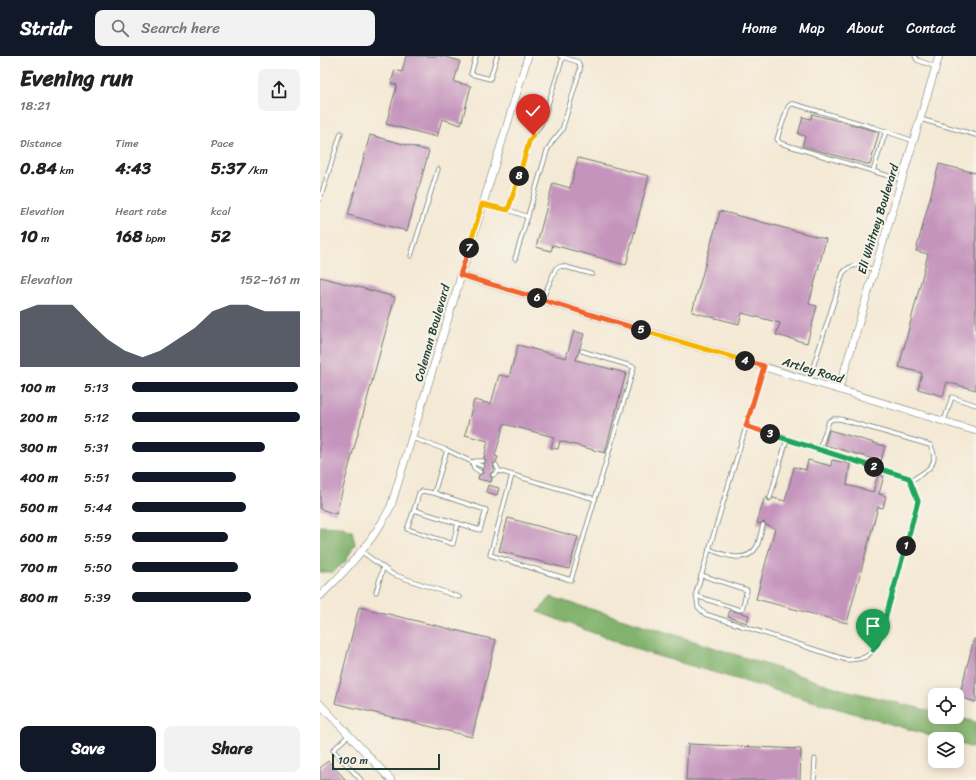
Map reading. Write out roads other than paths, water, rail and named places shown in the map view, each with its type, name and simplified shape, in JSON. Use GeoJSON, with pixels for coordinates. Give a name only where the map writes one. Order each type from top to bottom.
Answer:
{"type":"FeatureCollection","features":[{"type":"Feature","properties":{"kind":"street","name":"Coleman Boulevard"},"geometry":{"type":"LineString","coordinates":[[320,596],[338,579],[361,551],[391,506],[460,275],[528,56]]}},
{"type":"Feature","properties":{"kind":"street","name":"Eli Whitney Boulevard"},"geometry":{"type":"LineString","coordinates":[[839,389],[939,56]]}},
{"type":"Feature","properties":{"kind":"street","name":"Artley Road"},"geometry":{"type":"LineString","coordinates":[[460,275],[976,431]]}},
{"type":"Feature","properties":{"kind":"street"},"geometry":{"type":"LineString","coordinates":[[320,704],[391,780]]}},
{"type":"Feature","properties":{"kind":"lane"},"geometry":{"type":"LineString","coordinates":[[476,56],[471,74],[490,79],[497,56]]}},
{"type":"Feature","properties":{"kind":"lane"},"geometry":{"type":"LineString","coordinates":[[508,210],[529,142],[541,124],[561,56],[578,62],[580,70],[562,130],[547,151],[515,259]]}},
{"type":"Feature","properties":{"kind":"lane"},"geometry":{"type":"LineString","coordinates":[[915,56],[917,60],[936,67]]}},
{"type":"Feature","properties":{"kind":"lane"},"geometry":{"type":"LineString","coordinates":[[902,180],[780,143],[777,139],[788,107],[791,104],[886,131],[914,141]]}},
{"type":"Feature","properties":{"kind":"lane"},"geometry":{"type":"LineString","coordinates":[[920,119],[976,135]]}},
{"type":"Feature","properties":{"kind":"lane"},"geometry":{"type":"LineString","coordinates":[[873,171],[886,131]]}},
{"type":"Feature","properties":{"kind":"lane"},"geometry":{"type":"LineString","coordinates":[[320,199],[341,133]]}},
{"type":"Feature","properties":{"kind":"lane"},"geometry":{"type":"LineString","coordinates":[[411,256],[438,169]]}},
{"type":"Feature","properties":{"kind":"lane"},"geometry":{"type":"LineString","coordinates":[[482,204],[508,210],[528,217]]}},
{"type":"Feature","properties":{"kind":"lane"},"geometry":{"type":"LineString","coordinates":[[809,380],[843,273],[852,265],[860,265],[875,270]]}},
{"type":"Feature","properties":{"kind":"lane"},"geometry":{"type":"LineString","coordinates":[[542,300],[556,268],[562,266],[592,274]]}},
{"type":"Feature","properties":{"kind":"lane"},"geometry":{"type":"LineString","coordinates":[[512,475],[490,555],[572,580],[634,367],[582,351]]}},
{"type":"Feature","properties":{"kind":"lane"},"geometry":{"type":"LineString","coordinates":[[746,426],[909,478],[918,501],[914,517],[878,643],[868,655],[861,659],[847,660],[704,614],[698,606],[696,593],[701,575],[764,366]]}},
{"type":"Feature","properties":{"kind":"lane"},"geometry":{"type":"LineString","coordinates":[[944,421],[952,397],[976,404]]}},
{"type":"Feature","properties":{"kind":"lane"},"geometry":{"type":"LineString","coordinates":[[819,450],[829,421],[833,419],[840,419],[930,445],[934,457],[933,464],[926,471],[910,481]]}},
{"type":"Feature","properties":{"kind":"lane"},"geometry":{"type":"LineString","coordinates":[[412,438],[447,450],[482,466]]}},
{"type":"Feature","properties":{"kind":"lane"},"geometry":{"type":"LineString","coordinates":[[770,498],[787,440]]}},
{"type":"Feature","properties":{"kind":"lane"},"geometry":{"type":"LineString","coordinates":[[434,493],[447,450]]}},
{"type":"Feature","properties":{"kind":"lane"},"geometry":{"type":"LineString","coordinates":[[472,462],[483,462]]}},
{"type":"Feature","properties":{"kind":"lane"},"geometry":{"type":"LineString","coordinates":[[472,462],[474,468],[480,472]]}},
{"type":"Feature","properties":{"kind":"lane"},"geometry":{"type":"LineString","coordinates":[[496,465],[499,471]]}},
{"type":"Feature","properties":{"kind":"lane"},"geometry":{"type":"LineString","coordinates":[[494,470],[595,499]]}},
{"type":"Feature","properties":{"kind":"lane"},"geometry":{"type":"LineString","coordinates":[[493,475],[499,471]]}},
{"type":"Feature","properties":{"kind":"lane"},"geometry":{"type":"LineString","coordinates":[[414,510],[458,523],[480,530],[486,510],[434,493],[422,491],[419,493],[408,529],[453,544],[458,523]]}},
{"type":"Feature","properties":{"kind":"lane"},"geometry":{"type":"LineString","coordinates":[[709,549],[726,556],[736,558],[750,553],[756,546],[763,524]]}},
{"type":"Feature","properties":{"kind":"lane"},"geometry":{"type":"LineString","coordinates":[[361,551],[392,574],[459,597]]}},
{"type":"Feature","properties":{"kind":"lane"},"geometry":{"type":"LineString","coordinates":[[376,592],[383,568]]}},
{"type":"Feature","properties":{"kind":"lane"},"geometry":{"type":"LineString","coordinates":[[696,596],[740,610],[742,609],[747,590],[701,575]]}},
{"type":"Feature","properties":{"kind":"lane"},"geometry":{"type":"LineString","coordinates":[[349,735],[333,750],[361,780]]}},
{"type":"Feature","properties":{"kind":"lane"},"geometry":{"type":"LineString","coordinates":[[814,780],[815,759]]}}]}
